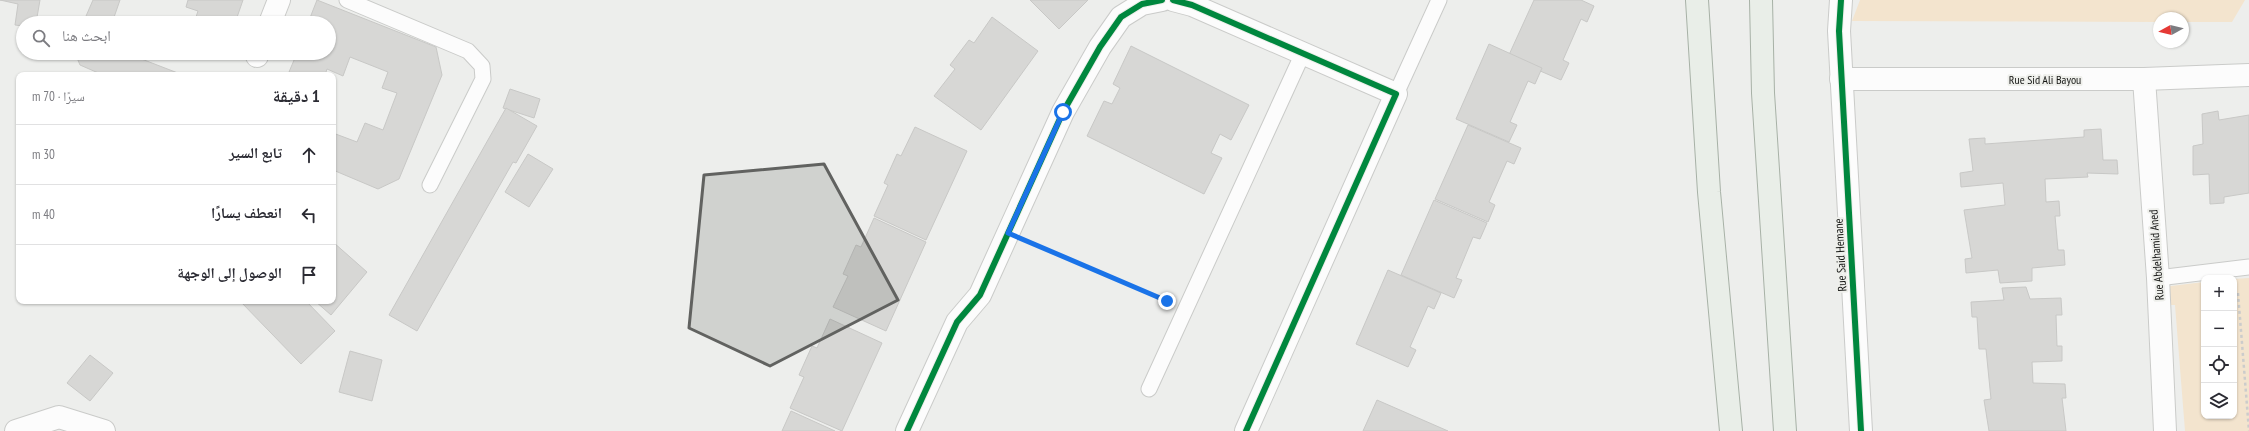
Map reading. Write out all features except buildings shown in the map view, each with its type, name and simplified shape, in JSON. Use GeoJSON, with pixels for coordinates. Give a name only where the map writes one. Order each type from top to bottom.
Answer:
{"type":"FeatureCollection","features":[{"type":"Feature","properties":{"kind":"main road"},"geometry":{"type":"LineString","coordinates":[[1697,0],[1709,192],[1731,431]]}},
{"type":"Feature","properties":{"kind":"main road"},"geometry":{"type":"LineString","coordinates":[[1761,0],[1763,93],[1785,431]]}},
{"type":"Feature","properties":{"kind":"street"},"geometry":{"type":"LineString","coordinates":[[273,16],[279,0]]}},
{"type":"Feature","properties":{"kind":"street"},"geometry":{"type":"LineString","coordinates":[[907,431],[957,322],[980,296],[1063,112],[1100,47],[1121,17],[1142,4],[1162,0]]}},
{"type":"Feature","properties":{"kind":"street"},"geometry":{"type":"LineString","coordinates":[[1173,0],[1192,5],[1396,94],[1246,431]]}},
{"type":"Feature","properties":{"kind":"street","name":"Rue Said Hemane"},"geometry":{"type":"LineString","coordinates":[[1841,0],[1839,31],[1841,79],[1861,431]]}},
{"type":"Feature","properties":{"kind":"street","name":"Rue Sid Ali Bayou"},"geometry":{"type":"LineString","coordinates":[[1841,79],[2144,79],[2249,75]]}},
{"type":"Feature","properties":{"kind":"street","name":"Rue Abdelhamid Aned"},"geometry":{"type":"LineString","coordinates":[[2144,79],[2158,278],[2165,431]]}},
{"type":"Feature","properties":{"kind":"street"},"geometry":{"type":"LineString","coordinates":[[16,431],[59,416],[104,431]]}},
{"type":"Feature","properties":{"kind":"lane"},"geometry":{"type":"LineString","coordinates":[[347,0],[468,51],[482,66],[484,79],[430,185]]}},
{"type":"Feature","properties":{"kind":"lane"},"geometry":{"type":"LineString","coordinates":[[1396,94],[1439,0]]}},
{"type":"Feature","properties":{"kind":"lane"},"geometry":{"type":"LineString","coordinates":[[1149,389],[1303,53]]}},
{"type":"Feature","properties":{"kind":"lane"},"geometry":{"type":"LineString","coordinates":[[2158,278],[2243,268]]}},
{"type":"Feature","properties":{"kind":"path"},"geometry":{"type":"LineString","coordinates":[[1008,233],[1167,301]]}},
{"type":"Feature","properties":{"kind":"path"},"geometry":{"type":"LineString","coordinates":[[2243,268],[2249,431]]}},
{"type":"Feature","properties":{"kind":"highlighted area"},"geometry":{"type":"Polygon","coordinates":[[[824,164],[898,300],[770,366],[689,328],[704,175],[824,164]]]}},
{"type":"Feature","properties":{"kind":"shaded area"},"geometry":{"type":"Polygon","coordinates":[[[1860,0],[2245,0],[2232,22],[2189,22],[2189,12],[2153,12],[2153,22],[1852,21],[1860,0]]]}},
{"type":"Feature","properties":{"kind":"shaded area"},"geometry":{"type":"Polygon","coordinates":[[[2249,278],[2249,431],[2185,431],[2175,305],[2165,305],[2163,287],[2201,282],[2201,419],[2237,419],[2237,279],[2249,278]]]}},
{"type":"Feature","properties":{"kind":"cycle path"},"geometry":{"type":"LineString","coordinates":[[907,431],[957,322],[980,295],[1063,112],[1100,47],[1121,17],[1142,4],[1162,0]]}},
{"type":"Feature","properties":{"kind":"cycle path"},"geometry":{"type":"LineString","coordinates":[[1173,0],[1192,5],[1396,94],[1246,431]]}},
{"type":"Feature","properties":{"kind":"cycle path"},"geometry":{"type":"LineString","coordinates":[[1841,0],[1839,31],[1861,431]]}},
{"type":"Feature","properties":{"kind":"route"},"geometry":{"type":"LineString","coordinates":[[1063,112],[1008,233],[1167,301]]}}]}
